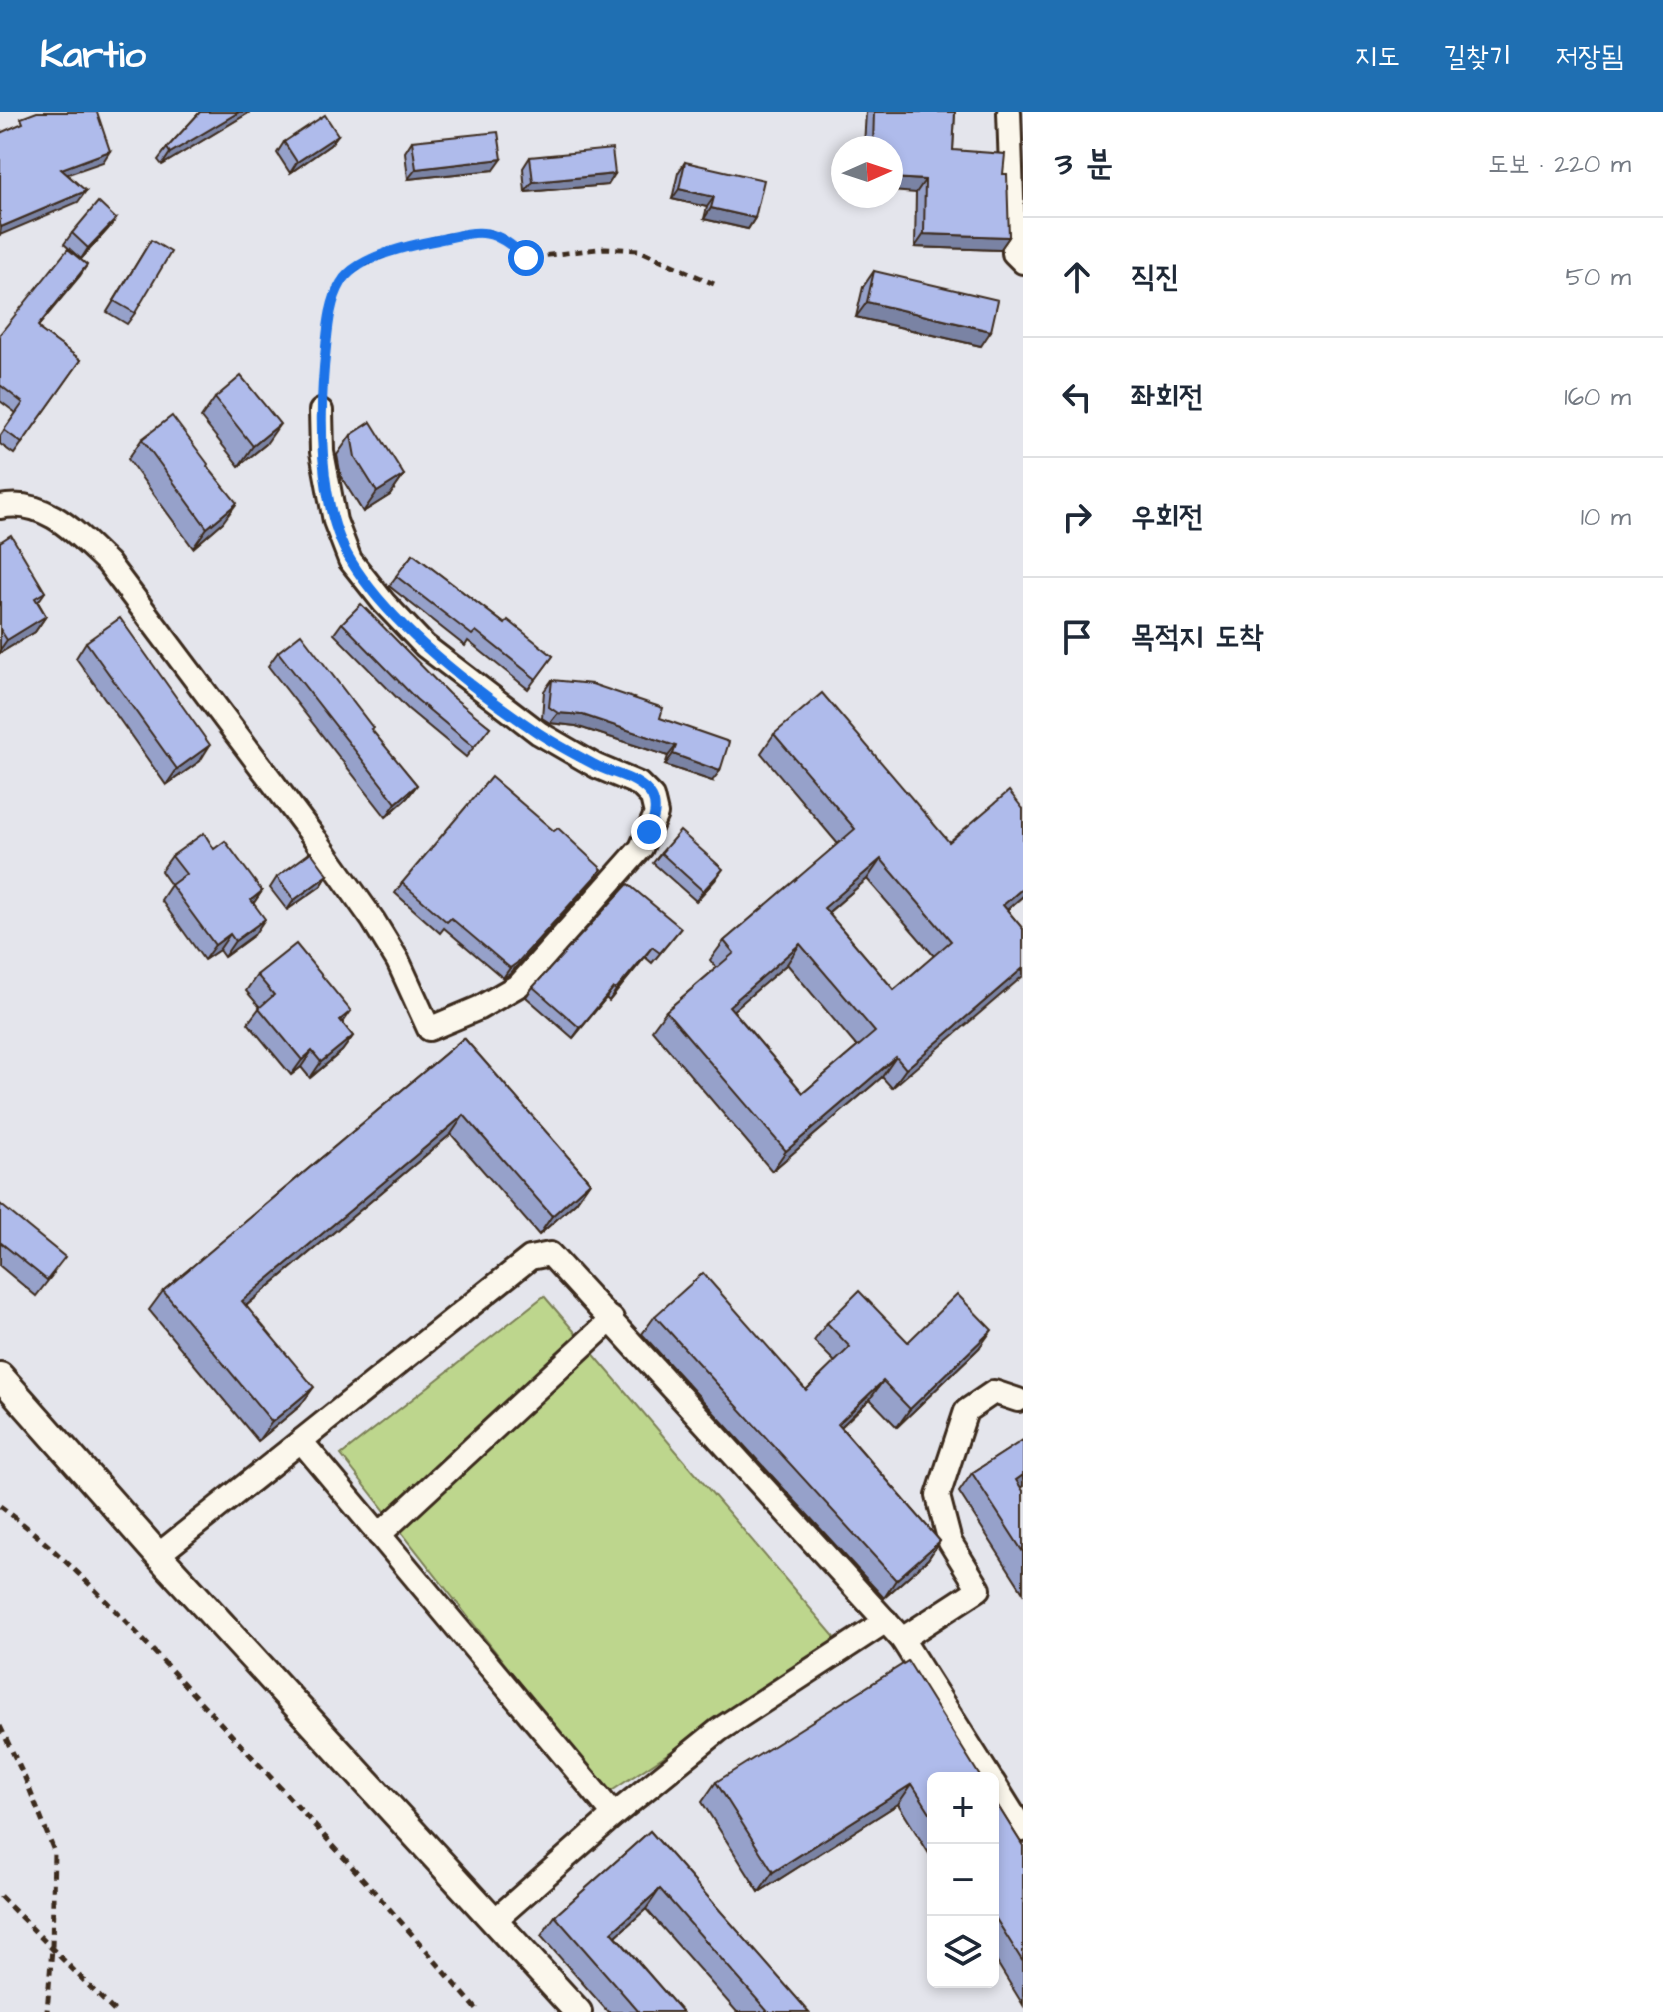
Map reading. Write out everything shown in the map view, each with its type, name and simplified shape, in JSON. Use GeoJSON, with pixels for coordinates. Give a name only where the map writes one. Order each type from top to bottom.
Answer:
{"type":"FeatureCollection","features":[{"type":"Feature","properties":{"kind":"street"},"geometry":{"type":"LineString","coordinates":[[1009,112],[1014,253],[1023,262]]}},
{"type":"Feature","properties":{"kind":"street"},"geometry":{"type":"LineString","coordinates":[[0,507],[35,506],[71,528],[108,563],[373,920],[398,961],[429,1029],[479,1008],[519,985],[641,848],[656,814],[652,797],[639,784],[596,766],[539,733],[425,646],[384,603],[350,560],[335,521],[322,452],[321,411]]}},
{"type":"Feature","properties":{"kind":"street"},"geometry":{"type":"LineString","coordinates":[[158,1555],[530,1258],[550,1254],[902,1639],[987,1772]]}},
{"type":"Feature","properties":{"kind":"street"},"geometry":{"type":"LineString","coordinates":[[379,1535],[612,1319]]}},
{"type":"Feature","properties":{"kind":"street"},"geometry":{"type":"LineString","coordinates":[[0,1376],[158,1555],[578,2012]]}},
{"type":"Feature","properties":{"kind":"street"},"geometry":{"type":"LineString","coordinates":[[902,1639],[979,1589],[950,1542],[938,1496],[966,1411],[994,1392],[1018,1400]]}},
{"type":"Feature","properties":{"kind":"street"},"geometry":{"type":"LineString","coordinates":[[301,1441],[614,1815]]}},
{"type":"Feature","properties":{"kind":"street"},"geometry":{"type":"LineString","coordinates":[[495,1920],[614,1815],[719,1730],[886,1621]]}},
{"type":"Feature","properties":{"kind":"street"},"geometry":{"type":"LineString","coordinates":[[999,1791],[1023,1830]]}},
{"type":"Feature","properties":{"kind":"path"},"geometry":{"type":"LineString","coordinates":[[321,411],[329,320],[341,281],[366,261],[414,245],[486,232],[508,241],[526,258],[605,248],[639,250],[714,284]]}},
{"type":"Feature","properties":{"kind":"path"},"geometry":{"type":"LineString","coordinates":[[0,1506],[79,1572],[233,1737],[479,2012]]}},
{"type":"Feature","properties":{"kind":"path"},"geometry":{"type":"LineString","coordinates":[[0,1726],[54,1851],[47,2012]]}},
{"type":"Feature","properties":{"kind":"path"},"geometry":{"type":"LineString","coordinates":[[0,1896],[115,2012]]}},
{"type":"Feature","properties":{"kind":"green space"},"geometry":{"type":"Polygon","coordinates":[[[544,1296],[838,1641],[607,1794],[341,1455],[544,1296]]]}},
{"type":"Feature","properties":{"kind":"building"},"geometry":{"type":"Polygon","coordinates":[[[37,112],[97,112],[110,151],[61,169],[86,191],[1,227],[0,133],[23,123],[21,118],[37,112]]]}},
{"type":"Feature","properties":{"kind":"building"},"geometry":{"type":"Polygon","coordinates":[[[200,112],[239,112],[170,153],[167,148],[200,112]]]}},
{"type":"Feature","properties":{"kind":"building"},"geometry":{"type":"Polygon","coordinates":[[[874,112],[955,112],[953,150],[1005,154],[1003,174],[1007,174],[1009,237],[924,234],[925,180],[903,179],[903,136],[873,136],[874,112]]]}},
{"type":"Feature","properties":{"kind":"building"},"geometry":{"type":"Polygon","coordinates":[[[325,115],[338,135],[297,162],[284,142],[325,115]]]}},
{"type":"Feature","properties":{"kind":"building"},"geometry":{"type":"Polygon","coordinates":[[[498,132],[502,159],[416,169],[412,141],[498,132]]]}},
{"type":"Feature","properties":{"kind":"building"},"geometry":{"type":"Polygon","coordinates":[[[612,149],[615,174],[533,182],[530,157],[612,149]]]}},
{"type":"Feature","properties":{"kind":"building"},"geometry":{"type":"Polygon","coordinates":[[[685,162],[764,180],[755,218],[711,208],[714,197],[679,189],[685,162]]]}},
{"type":"Feature","properties":{"kind":"building"},"geometry":{"type":"Polygon","coordinates":[[[98,202],[116,219],[88,248],[72,233],[98,202]]]}},
{"type":"Feature","properties":{"kind":"building"},"geometry":{"type":"Polygon","coordinates":[[[151,240],[171,252],[135,313],[114,301],[151,240]]]}},
{"type":"Feature","properties":{"kind":"building"},"geometry":{"type":"Polygon","coordinates":[[[68,249],[87,265],[38,326],[81,360],[22,443],[4,430],[23,403],[0,385],[0,334],[68,249]]]}},
{"type":"Feature","properties":{"kind":"building"},"geometry":{"type":"Polygon","coordinates":[[[874,271],[998,300],[991,331],[867,302],[874,271]]]}},
{"type":"Feature","properties":{"kind":"building"},"geometry":{"type":"Polygon","coordinates":[[[241,376],[280,424],[253,446],[215,398],[241,376]]]}},
{"type":"Feature","properties":{"kind":"building"},"geometry":{"type":"Polygon","coordinates":[[[172,416],[237,503],[207,528],[142,439],[172,416]]]}},
{"type":"Feature","properties":{"kind":"building"},"geometry":{"type":"Polygon","coordinates":[[[371,422],[404,475],[377,492],[355,457],[351,435],[371,422]]]}},
{"type":"Feature","properties":{"kind":"building"},"geometry":{"type":"Polygon","coordinates":[[[11,535],[45,592],[35,598],[46,616],[7,640],[0,629],[0,542],[11,535]]]}},
{"type":"Feature","properties":{"kind":"building"},"geometry":{"type":"Polygon","coordinates":[[[413,554],[505,624],[508,620],[553,656],[536,679],[476,631],[472,635],[396,576],[413,554]]]}},
{"type":"Feature","properties":{"kind":"building"},"geometry":{"type":"Polygon","coordinates":[[[361,604],[449,694],[490,727],[474,747],[416,699],[342,623],[361,604]]]}},
{"type":"Feature","properties":{"kind":"building"},"geometry":{"type":"Polygon","coordinates":[[[120,618],[210,745],[177,769],[86,642],[120,618]]]}},
{"type":"Feature","properties":{"kind":"building"},"geometry":{"type":"Polygon","coordinates":[[[301,634],[417,785],[396,803],[278,652],[301,634]]]}},
{"type":"Feature","properties":{"kind":"building"},"geometry":{"type":"Polygon","coordinates":[[[552,680],[592,684],[663,708],[660,718],[729,742],[720,771],[673,754],[676,746],[583,715],[558,713],[549,707],[552,680]]]}},
{"type":"Feature","properties":{"kind":"building"},"geometry":{"type":"Polygon","coordinates":[[[822,693],[949,842],[1009,791],[1023,809],[1023,888],[1003,905],[1023,929],[1023,968],[906,1069],[896,1057],[786,1151],[666,1011],[734,953],[724,941],[855,829],[774,734],[822,693]],[[881,859],[824,908],[894,990],[951,941],[881,859]],[[800,944],[729,1006],[803,1093],[875,1032],[800,944]]]}},
{"type":"Feature","properties":{"kind":"building"},"geometry":{"type":"Polygon","coordinates":[[[491,777],[554,831],[558,828],[602,869],[510,968],[451,918],[447,922],[402,883],[491,777]]]}},
{"type":"Feature","properties":{"kind":"building"},"geometry":{"type":"Polygon","coordinates":[[[680,831],[723,869],[703,891],[661,853],[680,831]]]}},
{"type":"Feature","properties":{"kind":"building"},"geometry":{"type":"Polygon","coordinates":[[[204,833],[214,849],[225,841],[262,891],[251,900],[265,919],[235,941],[230,934],[215,945],[171,885],[186,874],[172,856],[204,833]]]}},
{"type":"Feature","properties":{"kind":"building"},"geometry":{"type":"Polygon","coordinates":[[[311,852],[328,875],[294,900],[277,877],[311,852]]]}},
{"type":"Feature","properties":{"kind":"building"},"geometry":{"type":"Polygon","coordinates":[[[628,884],[681,928],[660,953],[652,947],[580,1028],[533,987],[628,884]]]}},
{"type":"Feature","properties":{"kind":"building"},"geometry":{"type":"Polygon","coordinates":[[[296,944],[351,1011],[340,1020],[353,1036],[321,1062],[312,1051],[302,1060],[259,1008],[274,995],[257,975],[296,944]]]}},
{"type":"Feature","properties":{"kind":"building"},"geometry":{"type":"Polygon","coordinates":[[[464,1038],[590,1182],[552,1216],[464,1115],[242,1301],[314,1387],[272,1422],[163,1291],[464,1038]]]}},
{"type":"Feature","properties":{"kind":"building"},"geometry":{"type":"Polygon","coordinates":[[[0,1204],[65,1257],[47,1280],[0,1242],[0,1204]]]}},
{"type":"Feature","properties":{"kind":"building"},"geometry":{"type":"Polygon","coordinates":[[[703,1273],[806,1390],[850,1347],[827,1323],[859,1291],[908,1342],[957,1294],[992,1330],[910,1409],[883,1381],[838,1424],[940,1541],[896,1580],[655,1316],[703,1273]]]}},
{"type":"Feature","properties":{"kind":"building"},"geometry":{"type":"Polygon","coordinates":[[[1023,1440],[1023,1475],[1016,1480],[1023,1491],[1023,1552],[972,1473],[1023,1440]]]}},
{"type":"Feature","properties":{"kind":"building"},"geometry":{"type":"Polygon","coordinates":[[[908,1661],[977,1772],[927,1772],[927,1808],[912,1784],[773,1872],[716,1782],[908,1661]]]}},
{"type":"Feature","properties":{"kind":"building"},"geometry":{"type":"Polygon","coordinates":[[[999,1808],[1023,1846],[1023,1962],[999,1924],[999,1808]]]}},
{"type":"Feature","properties":{"kind":"building"},"geometry":{"type":"Polygon","coordinates":[[[650,1831],[809,2012],[768,2012],[660,1889],[612,1932],[682,2012],[639,2012],[555,1916],[650,1831]]]}},
{"type":"Feature","properties":{"kind":"route"},"geometry":{"type":"LineString","coordinates":[[526,258],[508,241],[486,232],[459,235],[414,245],[366,261],[341,281],[329,320],[321,411],[322,452],[335,521],[350,560],[384,603],[425,646],[539,733],[596,766],[639,784],[652,797],[656,814],[649,832]]}}]}
